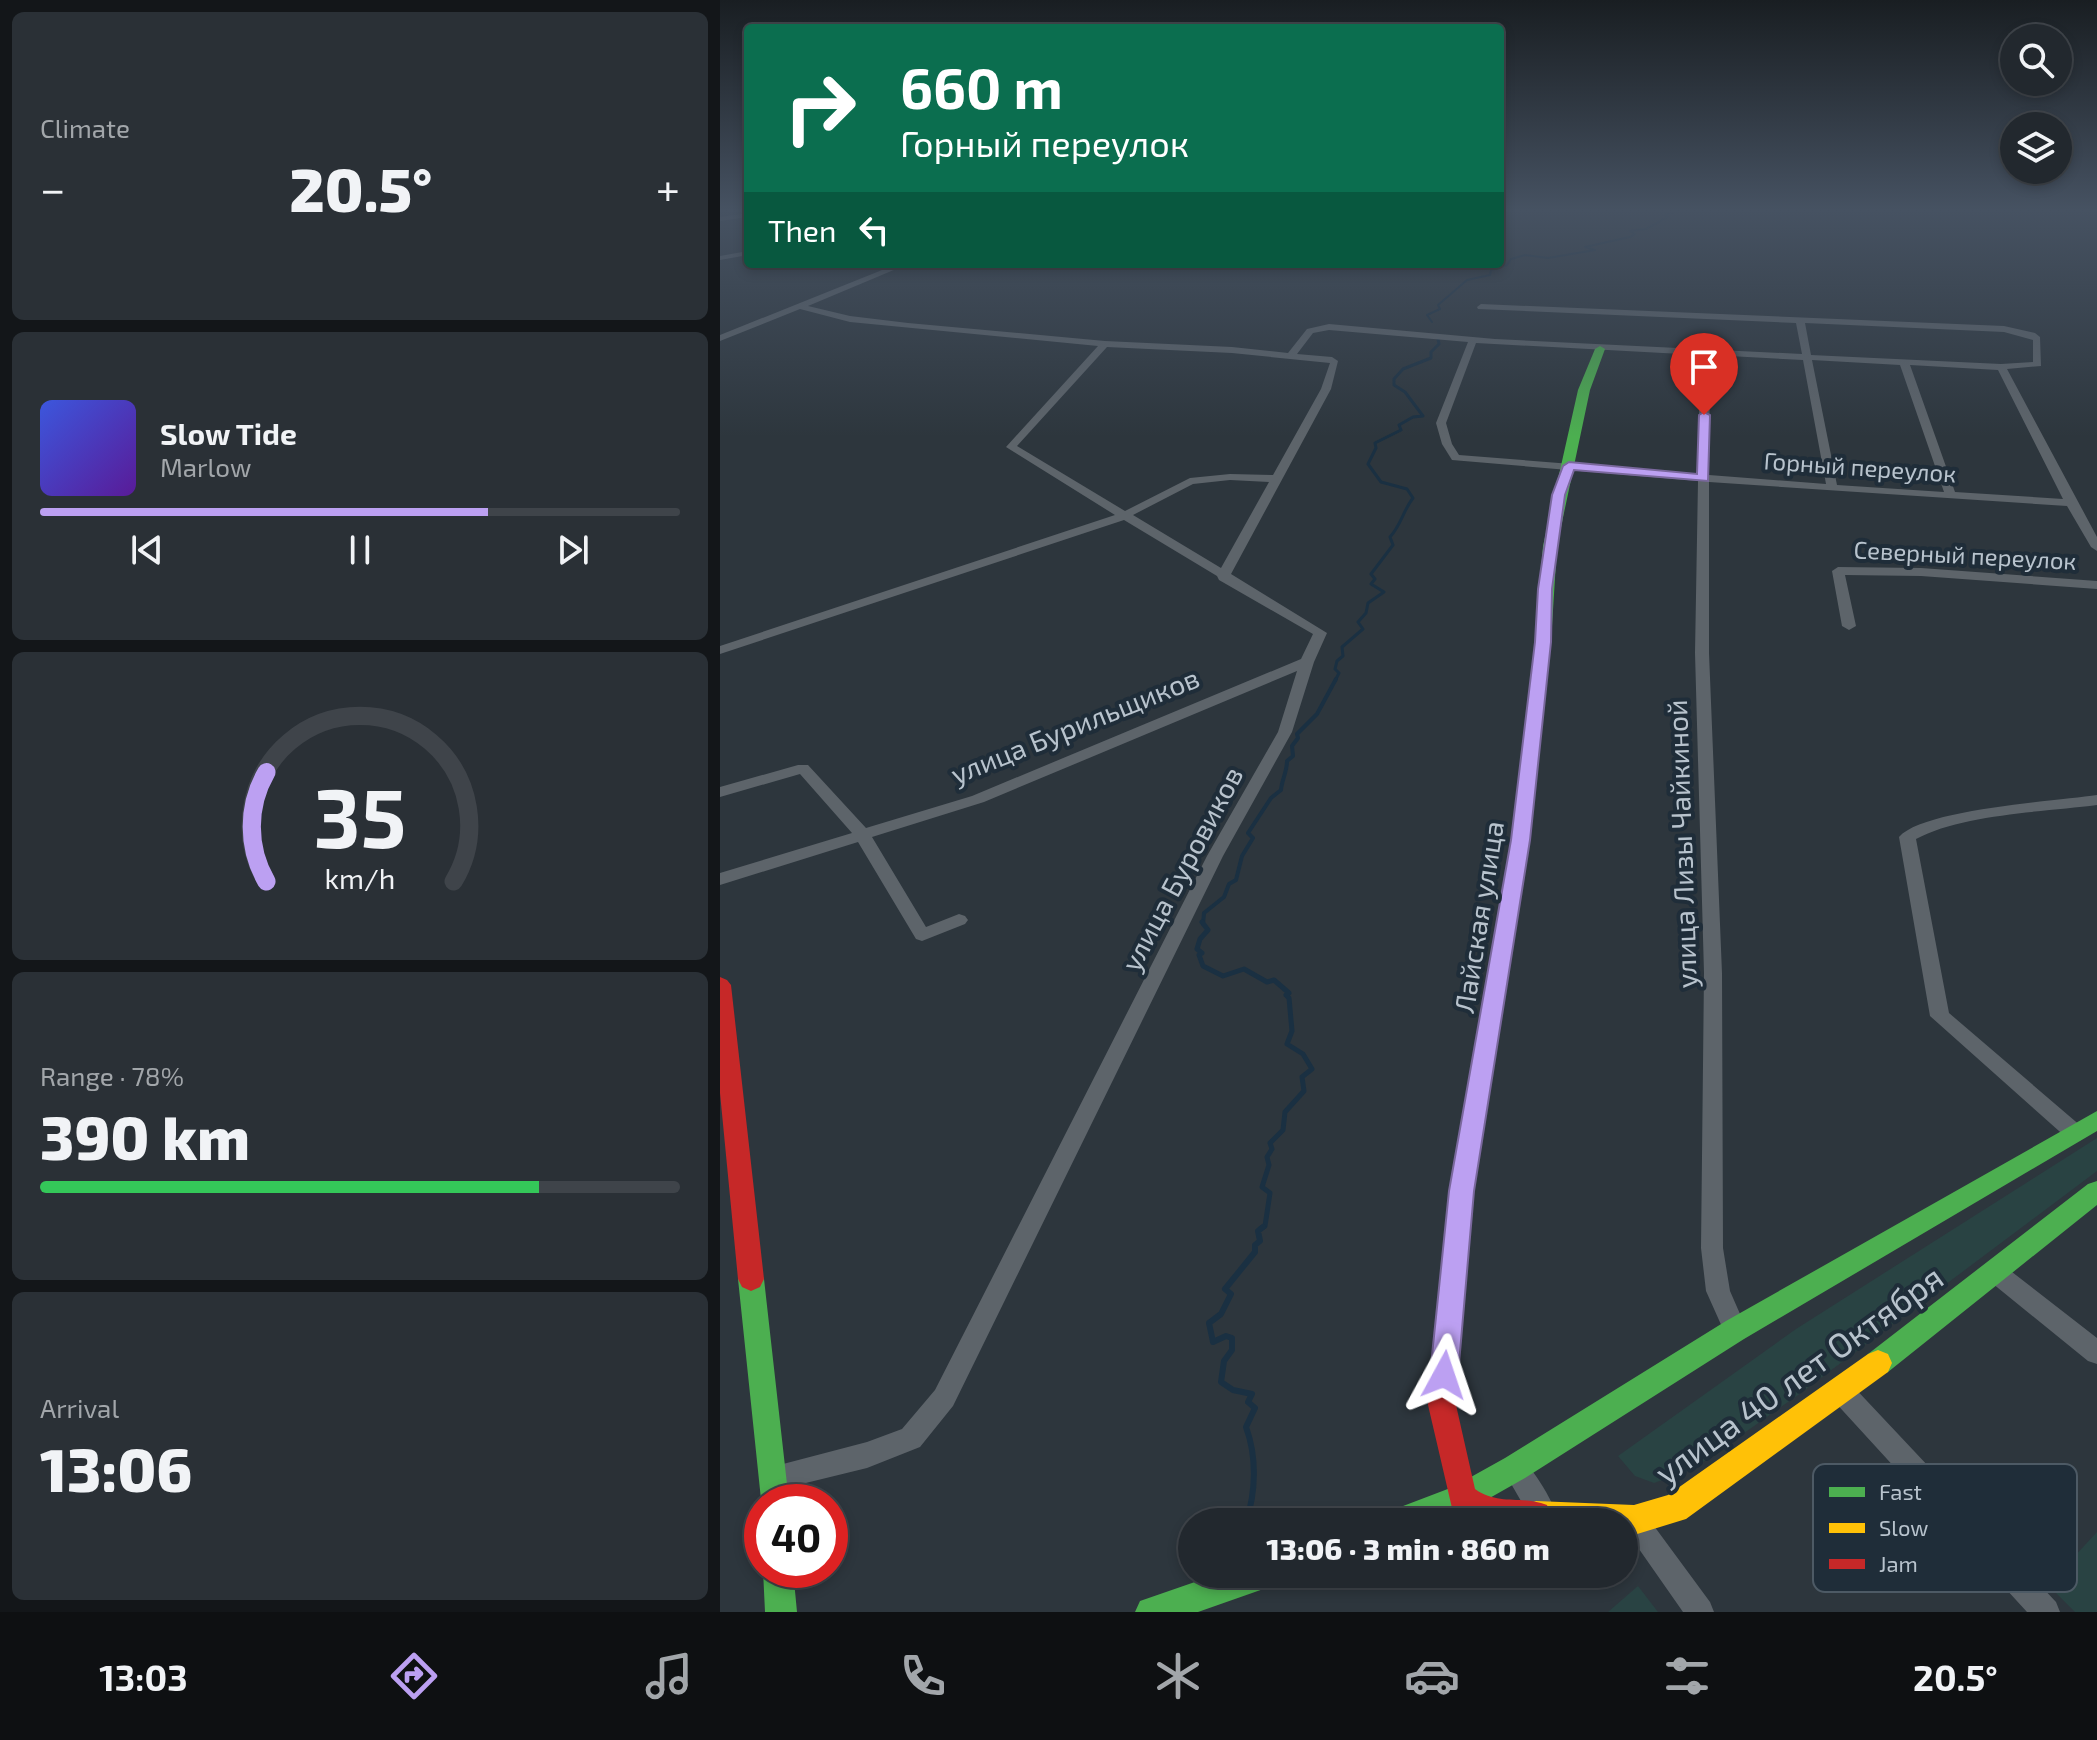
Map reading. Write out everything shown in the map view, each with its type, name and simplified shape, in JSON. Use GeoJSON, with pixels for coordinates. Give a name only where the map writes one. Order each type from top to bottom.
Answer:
{"type":"FeatureCollection","features":[{"type":"Feature","properties":{"kind":"street"},"geometry":{"type":"LineString","coordinates":[[720,338],[848,286]]}},
{"type":"Feature","properties":{"kind":"street"},"geometry":{"type":"LineString","coordinates":[[798,306],[850,319],[1105,344],[1326,358],[1335,363],[1326,389],[1223,577]]}},
{"type":"Feature","properties":{"kind":"street"},"geometry":{"type":"LineString","coordinates":[[1291,355],[1310,331],[1317,327],[1600,349],[2001,367],[2038,364],[2037,339],[2004,329],[1481,307]]}},
{"type":"Feature","properties":{"kind":"street"},"geometry":{"type":"LineString","coordinates":[[1800,320],[1832,488]]}},
{"type":"Feature","properties":{"kind":"street","name":"Горный переулок"},"geometry":{"type":"LineString","coordinates":[[1473,340],[1441,423],[1447,444],[1456,458],[1832,488],[2071,503]]}},
{"type":"Feature","properties":{"kind":"street","name":"улица Буровиков"},"geometry":{"type":"LineString","coordinates":[[773,1478],[867,1455],[911,1438],[944,1398],[1215,856],[1285,732],[1307,662],[1320,633],[1011,447],[1105,344]]}},
{"type":"Feature","properties":{"kind":"street","name":"Лайская улица"},"geometry":{"type":"LineString","coordinates":[[1462,1498],[1442,1405],[1462,1191],[1521,840],[1543,642],[1550,546],[1584,390],[1600,349]]}},
{"type":"Feature","properties":{"kind":"street","name":"улица Лизы Чайкиной"},"geometry":{"type":"LineString","coordinates":[[1705,353],[1702,653],[1713,973],[1712,1248],[1718,1291],[1735,1330]]}},
{"type":"Feature","properties":{"kind":"street"},"geometry":{"type":"LineString","coordinates":[[1904,363],[1951,496]]}},
{"type":"Feature","properties":{"kind":"street"},"geometry":{"type":"LineString","coordinates":[[2001,367],[2097,547]]}},
{"type":"Feature","properties":{"kind":"street"},"geometry":{"type":"LineString","coordinates":[[720,650],[1123,516],[1190,481],[1230,477],[1278,479]]}},
{"type":"Feature","properties":{"kind":"street","name":"Северный переулок"},"geometry":{"type":"LineString","coordinates":[[1849,626],[1838,571],[1921,572],[2097,585]]}},
{"type":"Feature","properties":{"kind":"street","name":"улица Бурильщиков"},"geometry":{"type":"LineString","coordinates":[[720,879],[978,799],[1307,662]]}},
{"type":"Feature","properties":{"kind":"street"},"geometry":{"type":"LineString","coordinates":[[720,792],[803,768],[862,834],[922,935],[959,920]]}},
{"type":"Feature","properties":{"kind":"street"},"geometry":{"type":"LineString","coordinates":[[2075,1133],[1940,1016],[1907,837],[1916,829],[1943,823],[2097,800]]}},
{"type":"Feature","properties":{"kind":"street"},"geometry":{"type":"LineString","coordinates":[[720,985],[727,1102],[773,1484]]}},
{"type":"Feature","properties":{"kind":"street","name":"улица 40 лет Октября"},"geometry":{"type":"LineString","coordinates":[[1437,1508],[1462,1498],[1515,1468],[1735,1330],[2097,1120]]}},
{"type":"Feature","properties":{"kind":"street","name":"улица 40 лет Октября"},"geometry":{"type":"LineString","coordinates":[[1638,1519],[1675,1508],[1842,1392],[2097,1191]]}},
{"type":"Feature","properties":{"kind":"street"},"geometry":{"type":"LineString","coordinates":[[1995,1272],[2097,1353]]}},
{"type":"Feature","properties":{"kind":"street"},"geometry":{"type":"LineString","coordinates":[[1842,1392],[1908,1464]]}},
{"type":"Feature","properties":{"kind":"street"},"geometry":{"type":"LineString","coordinates":[[1515,1468],[1540,1508]]}},
{"type":"Feature","properties":{"kind":"street","name":"улица 40 лет Октября"},"geometry":{"type":"LineString","coordinates":[[1462,1498],[1476,1508]]}},
{"type":"Feature","properties":{"kind":"street"},"geometry":{"type":"LineString","coordinates":[[1638,1526],[1700,1612]]}},
{"type":"Feature","properties":{"kind":"street"},"geometry":{"type":"LineString","coordinates":[[779,1588],[781,1612]]}},
{"type":"Feature","properties":{"kind":"street"},"geometry":{"type":"LineString","coordinates":[[1151,1612],[1222,1588]]}},
{"type":"Feature","properties":{"kind":"street"},"geometry":{"type":"LineString","coordinates":[[2026,1592],[2046,1612]]}},
{"type":"Feature","properties":{"kind":"green space"},"geometry":{"type":"Polygon","coordinates":[[[2097,1138],[2097,1171],[1798,1395],[1693,1469],[1654,1483],[1635,1476],[1618,1456],[1796,1329],[2097,1138]]]}},
{"type":"Feature","properties":{"kind":"green space"},"geometry":{"type":"Polygon","coordinates":[[[2097,1532],[2097,1612],[2075,1612],[2055,1592],[2077,1592],[2077,1554],[2097,1532]]]}},
{"type":"Feature","properties":{"kind":"green space"},"geometry":{"type":"Polygon","coordinates":[[[1638,1586],[1658,1612],[1608,1612],[1638,1586]]]}},
{"type":"Feature","properties":{"kind":"waterway"},"geometry":{"type":"LineString","coordinates":[[1432,322],[1427,315],[1440,309],[1438,305],[1460,286]]}},
{"type":"Feature","properties":{"kind":"waterway"},"geometry":{"type":"LineString","coordinates":[[1336,679],[1339,673],[1335,669],[1337,661],[1343,656],[1342,647],[1363,629],[1358,622],[1366,613],[1368,603],[1384,592],[1371,584],[1375,579],[1371,574],[1393,545],[1390,537],[1413,498],[1407,489],[1381,482],[1368,464],[1376,448],[1375,443],[1401,430],[1399,425],[1413,417],[1423,416],[1405,392],[1394,385],[1394,379],[1403,369],[1431,358],[1431,352],[1439,344],[1438,339]]}},
{"type":"Feature","properties":{"kind":"waterway"},"geometry":{"type":"LineString","coordinates":[[1203,923],[1204,913],[1224,897],[1229,884],[1236,880],[1242,856],[1253,838],[1248,833],[1271,798],[1281,790],[1297,734],[1317,714],[1336,679]]}},
{"type":"Feature","properties":{"kind":"waterway"},"geometry":{"type":"LineString","coordinates":[[1203,923],[1208,930],[1200,939],[1197,949],[1202,953],[1199,955],[1203,966],[1223,976],[1244,969],[1267,982],[1274,980],[1289,993],[1286,995],[1289,998],[1292,1031],[1287,1044],[1303,1054],[1312,1069],[1302,1077],[1304,1091],[1285,1112],[1283,1130],[1270,1143],[1272,1149],[1267,1157],[1269,1165],[1262,1187],[1270,1193],[1265,1226],[1262,1228]]}},
{"type":"Feature","properties":{"kind":"waterway"},"geometry":{"type":"LineString","coordinates":[[1250,1508],[1254,1474],[1246,1427],[1255,1408],[1248,1402],[1252,1394],[1233,1390],[1221,1382],[1224,1361],[1232,1350],[1232,1338],[1226,1336],[1213,1342],[1209,1323],[1221,1314],[1231,1294],[1225,1289],[1255,1252],[1255,1245],[1260,1241],[1258,1231],[1262,1228]]}},
{"type":"Feature","properties":{"kind":"traffic: fast"},"geometry":{"type":"LineString","coordinates":[[1448,1339],[1462,1191],[1521,840],[1543,642],[1550,546],[1584,390],[1600,349]]}},
{"type":"Feature","properties":{"kind":"traffic: fast"},"geometry":{"type":"LineString","coordinates":[[1437,1508],[1462,1498],[1515,1468],[1735,1330],[2097,1120]]}},
{"type":"Feature","properties":{"kind":"traffic: fast"},"geometry":{"type":"LineString","coordinates":[[1878,1363],[2097,1191]]}},
{"type":"Feature","properties":{"kind":"traffic: fast"},"geometry":{"type":"LineString","coordinates":[[751,1279],[772,1484]]}},
{"type":"Feature","properties":{"kind":"traffic: fast"},"geometry":{"type":"LineString","coordinates":[[779,1588],[781,1612]]}},
{"type":"Feature","properties":{"kind":"traffic: fast"},"geometry":{"type":"LineString","coordinates":[[1151,1612],[1222,1588]]}},
{"type":"Feature","properties":{"kind":"traffic: slow"},"geometry":{"type":"LineString","coordinates":[[1638,1519],[1675,1508],[1878,1363]]}},
{"type":"Feature","properties":{"kind":"traffic: jam"},"geometry":{"type":"LineString","coordinates":[[720,985],[751,1279]]}},
{"type":"Feature","properties":{"kind":"traffic: jam"},"geometry":{"type":"LineString","coordinates":[[1448,1339],[1442,1405],[1462,1498],[1476,1508]]}},
{"type":"Feature","properties":{"kind":"route"},"geometry":{"type":"LineString","coordinates":[[1444,1375],[1462,1191],[1521,840],[1543,642],[1545,589],[1559,495],[1569,466],[1703,478],[1704,415]]}}]}
